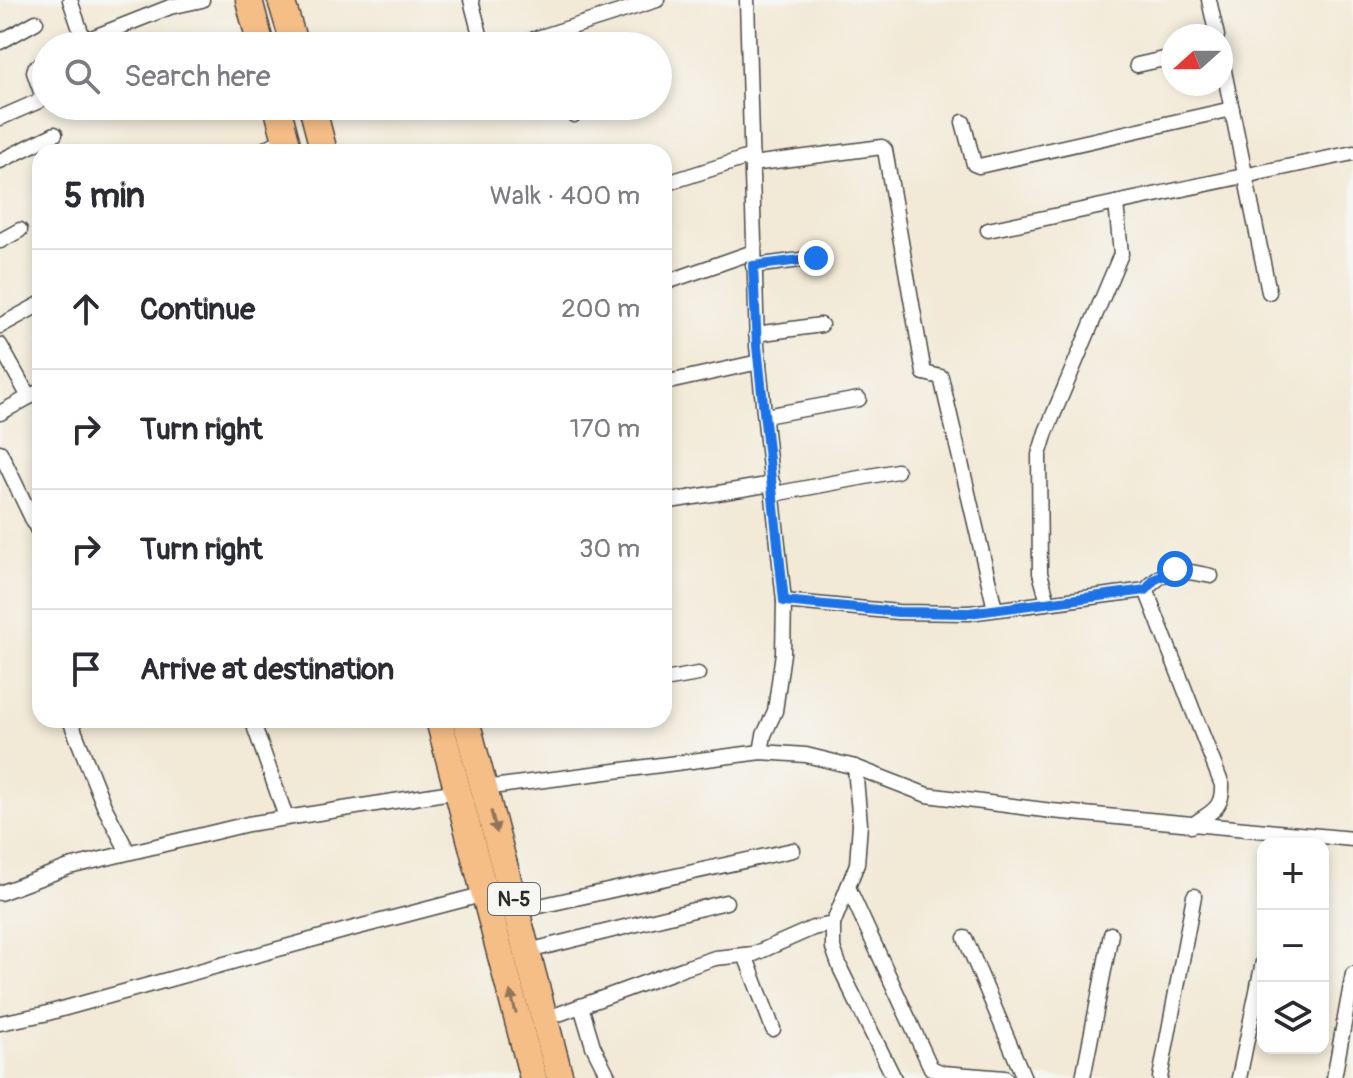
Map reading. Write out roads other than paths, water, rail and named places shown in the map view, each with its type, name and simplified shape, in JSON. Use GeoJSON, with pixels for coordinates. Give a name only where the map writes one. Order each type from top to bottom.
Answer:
{"type":"FeatureCollection","features":[{"type":"Feature","properties":{"kind":"highway"},"geometry":{"type":"LineString","coordinates":[[249,0],[257,32]]}},
{"type":"Feature","properties":{"kind":"highway"},"geometry":{"type":"LineString","coordinates":[[281,0],[291,32]]}},
{"type":"Feature","properties":{"kind":"highway"},"geometry":{"type":"LineString","coordinates":[[318,120],[323,144]]}},
{"type":"Feature","properties":{"kind":"highway","name":"N-5"},"geometry":{"type":"LineString","coordinates":[[441,728],[533,1078]]}},
{"type":"Feature","properties":{"kind":"highway","name":"N-5"},"geometry":{"type":"LineString","coordinates":[[468,728],[560,1078]]}},
{"type":"Feature","properties":{"kind":"street"},"geometry":{"type":"LineString","coordinates":[[70,0],[77,32]]}},
{"type":"Feature","properties":{"kind":"street"},"geometry":{"type":"LineString","coordinates":[[107,32],[170,7],[202,0]]}},
{"type":"Feature","properties":{"kind":"street"},"geometry":{"type":"LineString","coordinates":[[471,0],[479,32]]}},
{"type":"Feature","properties":{"kind":"street"},"geometry":{"type":"LineString","coordinates":[[572,32],[657,0]]}},
{"type":"Feature","properties":{"kind":"street"},"geometry":{"type":"LineString","coordinates":[[747,0],[756,334],[784,601],[783,653],[775,711],[764,735],[761,752]]}},
{"type":"Feature","properties":{"kind":"street"},"geometry":{"type":"LineString","coordinates":[[1209,0],[1214,24]]}},
{"type":"Feature","properties":{"kind":"street"},"geometry":{"type":"LineString","coordinates":[[0,42],[36,22]]}},
{"type":"Feature","properties":{"kind":"street"},"geometry":{"type":"LineString","coordinates":[[1137,65],[1161,60]]}},
{"type":"Feature","properties":{"kind":"street"},"geometry":{"type":"LineString","coordinates":[[1229,96],[1269,292]]}},
{"type":"Feature","properties":{"kind":"street"},"geometry":{"type":"LineString","coordinates":[[0,118],[32,104]]}},
{"type":"Feature","properties":{"kind":"street"},"geometry":{"type":"LineString","coordinates":[[963,122],[974,164],[979,166],[1232,109]]}},
{"type":"Feature","properties":{"kind":"street"},"geometry":{"type":"LineString","coordinates":[[267,144],[283,129]]}},
{"type":"Feature","properties":{"kind":"street"},"geometry":{"type":"LineString","coordinates":[[35,144],[55,134]]}},
{"type":"Feature","properties":{"kind":"street"},"geometry":{"type":"LineString","coordinates":[[0,161],[32,145]]}},
{"type":"Feature","properties":{"kind":"street"},"geometry":{"type":"LineString","coordinates":[[672,182],[752,160],[882,147],[885,150],[924,373],[941,377],[995,609]]}},
{"type":"Feature","properties":{"kind":"street"},"geometry":{"type":"LineString","coordinates":[[988,230],[1353,153]]}},
{"type":"Feature","properties":{"kind":"street"},"geometry":{"type":"LineString","coordinates":[[1048,602],[1040,573],[1039,455],[1121,254],[1116,203]]}},
{"type":"Feature","properties":{"kind":"street"},"geometry":{"type":"LineString","coordinates":[[0,241],[20,230]]}},
{"type":"Feature","properties":{"kind":"street"},"geometry":{"type":"LineString","coordinates":[[672,281],[753,259],[816,258]]}},
{"type":"Feature","properties":{"kind":"street"},"geometry":{"type":"LineString","coordinates":[[0,326],[32,308]]}},
{"type":"Feature","properties":{"kind":"street"},"geometry":{"type":"LineString","coordinates":[[756,334],[821,325]]}},
{"type":"Feature","properties":{"kind":"street"},"geometry":{"type":"LineString","coordinates":[[0,345],[32,390]]}},
{"type":"Feature","properties":{"kind":"street"},"geometry":{"type":"LineString","coordinates":[[672,381],[759,362]]}},
{"type":"Feature","properties":{"kind":"street"},"geometry":{"type":"LineString","coordinates":[[0,413],[32,396]]}},
{"type":"Feature","properties":{"kind":"street"},"geometry":{"type":"LineString","coordinates":[[765,416],[859,399]]}},
{"type":"Feature","properties":{"kind":"street"},"geometry":{"type":"LineString","coordinates":[[0,452],[32,518]]}},
{"type":"Feature","properties":{"kind":"street"},"geometry":{"type":"LineString","coordinates":[[672,501],[897,471]]}},
{"type":"Feature","properties":{"kind":"street"},"geometry":{"type":"LineString","coordinates":[[784,601],[898,612],[969,613],[1146,590],[1154,580],[1175,569],[1211,576]]}},
{"type":"Feature","properties":{"kind":"street"},"geometry":{"type":"LineString","coordinates":[[1146,590],[1222,785],[1223,799],[1217,807],[1191,826]]}},
{"type":"Feature","properties":{"kind":"street"},"geometry":{"type":"LineString","coordinates":[[672,679],[698,674]]}},
{"type":"Feature","properties":{"kind":"street"},"geometry":{"type":"LineString","coordinates":[[73,728],[104,806],[128,852]]}},
{"type":"Feature","properties":{"kind":"street"},"geometry":{"type":"LineString","coordinates":[[255,728],[286,817]]}},
{"type":"Feature","properties":{"kind":"street"},"geometry":{"type":"LineString","coordinates":[[484,788],[761,752],[806,755],[855,767],[927,795],[1191,826],[1266,829],[1353,839]]}},
{"type":"Feature","properties":{"kind":"street"},"geometry":{"type":"LineString","coordinates":[[855,767],[860,824],[857,864],[833,924],[833,948],[894,1078]]}},
{"type":"Feature","properties":{"kind":"street"},"geometry":{"type":"LineString","coordinates":[[0,893],[69,867],[248,824],[458,791]]}},
{"type":"Feature","properties":{"kind":"street"},"geometry":{"type":"LineString","coordinates":[[517,911],[793,850]]}},
{"type":"Feature","properties":{"kind":"street"},"geometry":{"type":"LineString","coordinates":[[848,887],[931,1068],[943,1073],[1005,1078]]}},
{"type":"Feature","properties":{"kind":"street"},"geometry":{"type":"LineString","coordinates":[[0,1023],[44,1014],[485,894]]}},
{"type":"Feature","properties":{"kind":"street"},"geometry":{"type":"LineString","coordinates":[[1160,1078],[1194,896]]}},
{"type":"Feature","properties":{"kind":"street"},"geometry":{"type":"LineString","coordinates":[[528,951],[726,902]]}},
{"type":"Feature","properties":{"kind":"street"},"geometry":{"type":"LineString","coordinates":[[545,1019],[715,958],[767,949],[813,928],[833,924]]}},
{"type":"Feature","properties":{"kind":"street"},"geometry":{"type":"LineString","coordinates":[[1083,1078],[1111,934]]}},
{"type":"Feature","properties":{"kind":"street"},"geometry":{"type":"LineString","coordinates":[[965,938],[1024,1078]]}},
{"type":"Feature","properties":{"kind":"street"},"geometry":{"type":"LineString","coordinates":[[745,955],[773,1029]]}},
{"type":"Feature","properties":{"kind":"street"},"geometry":{"type":"LineString","coordinates":[[1334,1078],[1353,974]]}},
{"type":"Feature","properties":{"kind":"street"},"geometry":{"type":"LineString","coordinates":[[1239,1078],[1259,982]]}},
{"type":"Feature","properties":{"kind":"street"},"geometry":{"type":"LineString","coordinates":[[581,1006],[593,1046],[609,1078]]}}]}
